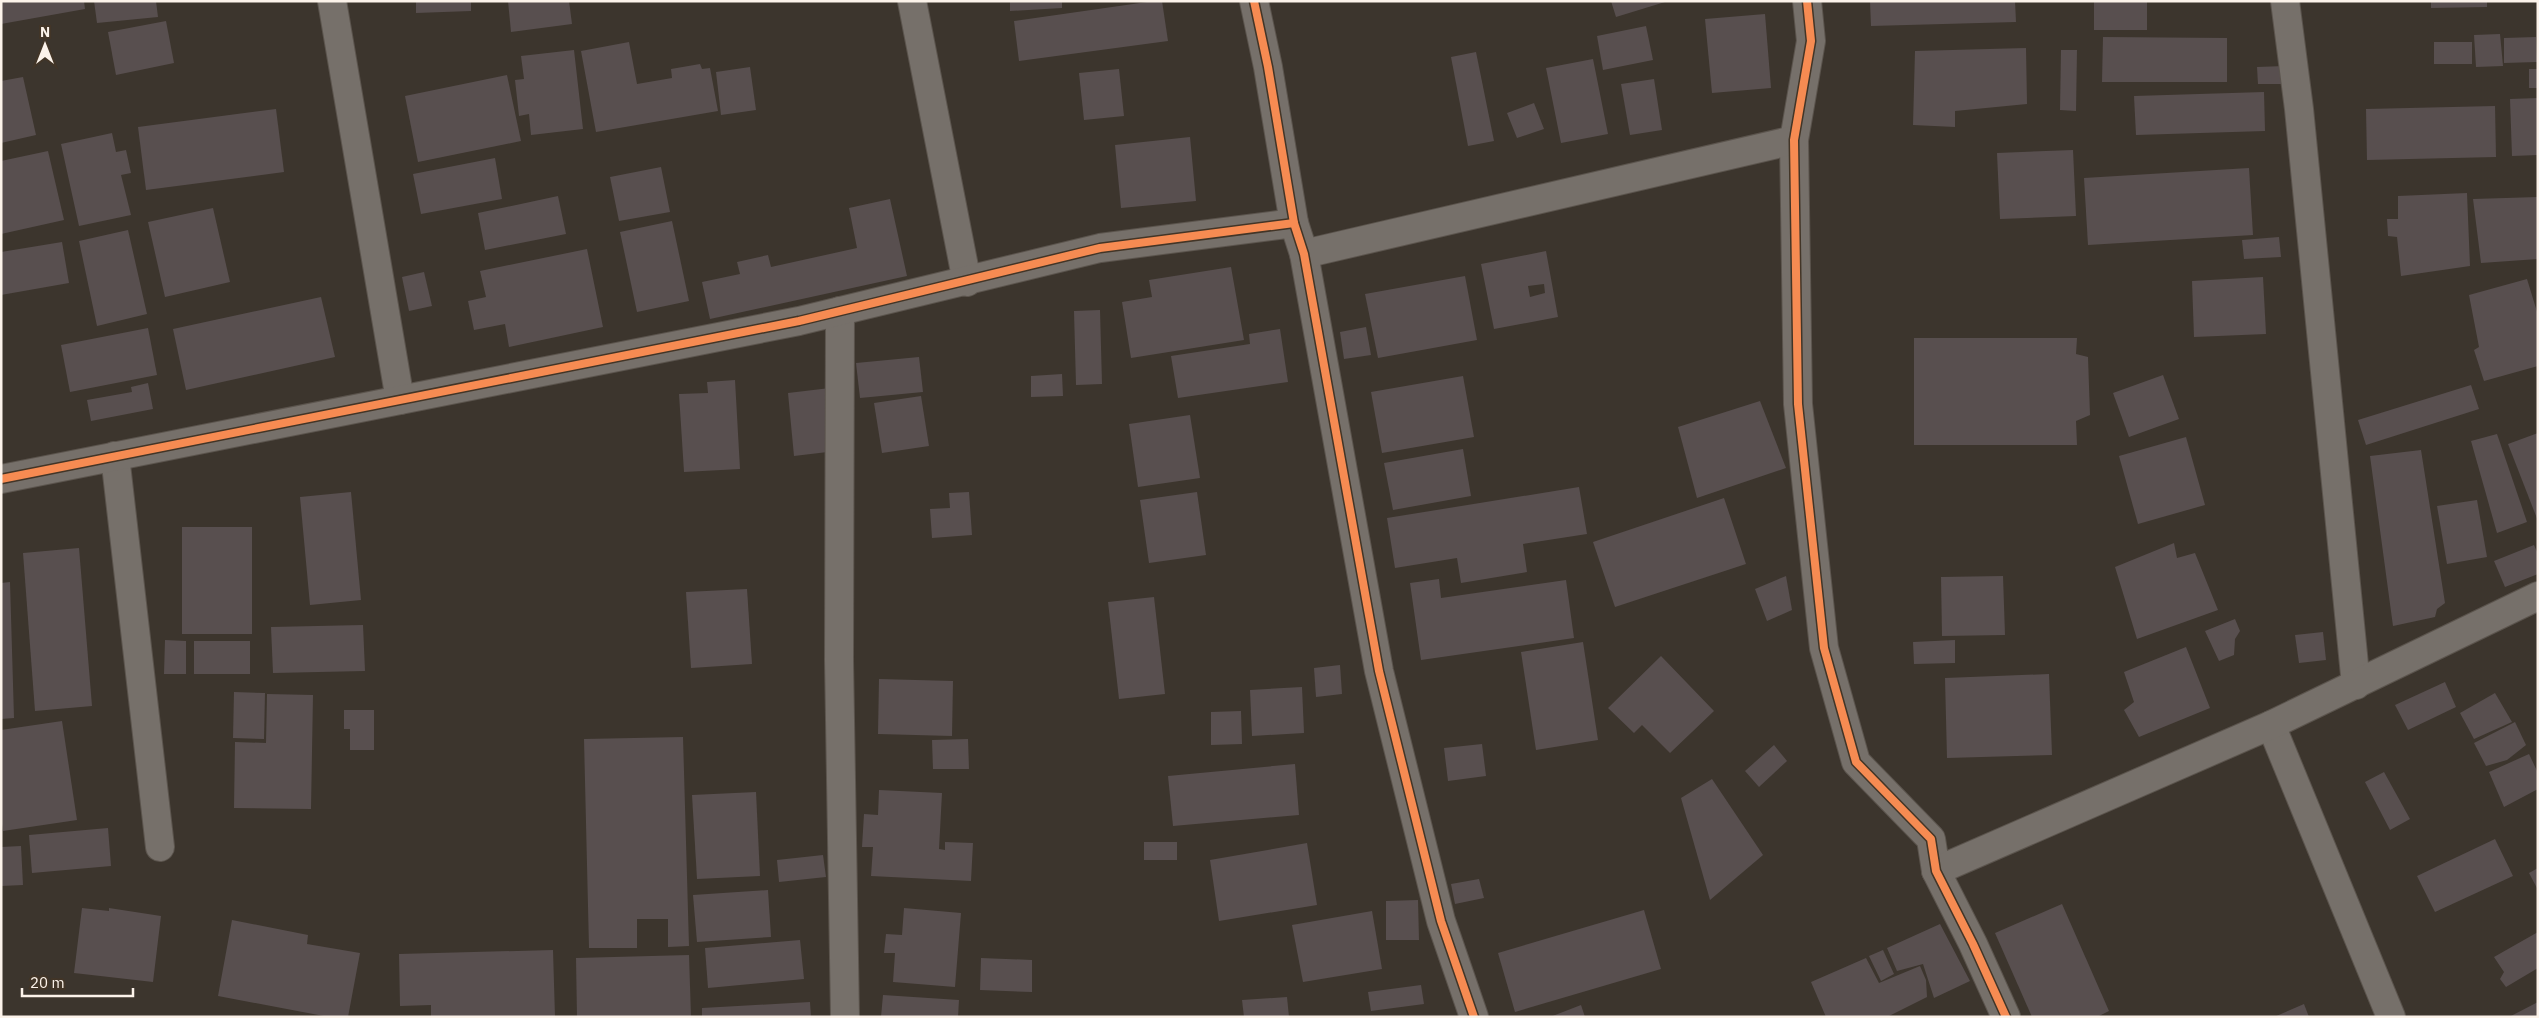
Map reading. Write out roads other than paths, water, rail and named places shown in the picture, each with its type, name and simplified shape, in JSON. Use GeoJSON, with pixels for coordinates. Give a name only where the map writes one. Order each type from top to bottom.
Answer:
{"type":"FeatureCollection","features":[{"type":"Feature","properties":{"kind":"street"},"geometry":{"type":"LineString","coordinates":[[332,1],[400,400]]}},
{"type":"Feature","properties":{"kind":"street"},"geometry":{"type":"LineString","coordinates":[[912,1],[967,282]]}},
{"type":"Feature","properties":{"kind":"street"},"geometry":{"type":"LineString","coordinates":[[1254,1],[1268,68],[1294,223],[1304,254],[1379,671],[1441,921],[1474,1017]]}},
{"type":"Feature","properties":{"kind":"street"},"geometry":{"type":"LineString","coordinates":[[1807,1],[1812,41],[1794,140],[1798,404],[1824,648],[1856,762],[1931,838],[1936,871],[1973,944],[2006,1017]]}},
{"type":"Feature","properties":{"kind":"street"},"geometry":{"type":"LineString","coordinates":[[2285,1],[2299,109],[2356,685]]}},
{"type":"Feature","properties":{"kind":"street"},"geometry":{"type":"LineString","coordinates":[[1304,254],[1794,140]]}},
{"type":"Feature","properties":{"kind":"street"},"geometry":{"type":"LineString","coordinates":[[1,479],[840,311],[967,282],[1100,248],[1294,223]]}},
{"type":"Feature","properties":{"kind":"street"},"geometry":{"type":"LineString","coordinates":[[840,311],[839,660],[845,1017]]}},
{"type":"Feature","properties":{"kind":"street"},"geometry":{"type":"LineString","coordinates":[[115,456],[160,847]]}},
{"type":"Feature","properties":{"kind":"street"},"geometry":{"type":"LineString","coordinates":[[1936,871],[2271,725],[2538,596]]}},
{"type":"Feature","properties":{"kind":"street"},"geometry":{"type":"LineString","coordinates":[[2271,725],[2391,1017]]}}]}
